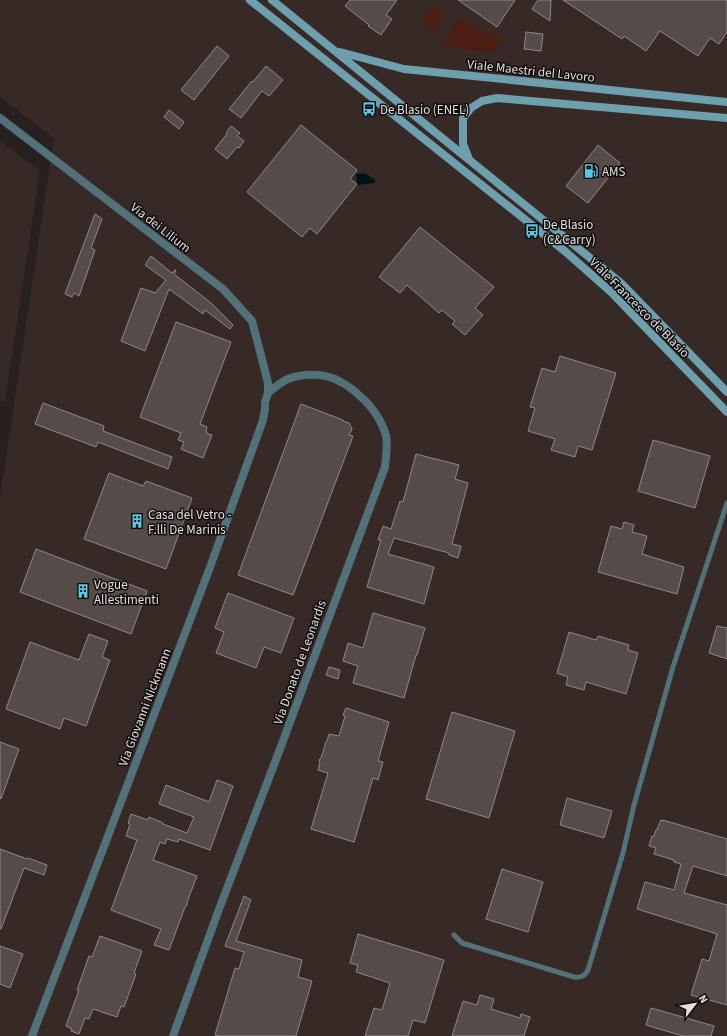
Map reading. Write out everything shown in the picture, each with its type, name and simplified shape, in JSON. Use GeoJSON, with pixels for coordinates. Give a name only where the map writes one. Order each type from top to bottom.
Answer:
{"type":"FeatureCollection","features":[{"type":"Feature","properties":{"kind":"street","name":"Viale Francesco de Blasio"},"geometry":{"type":"LineString","coordinates":[[250,0],[567,253],[611,292],[727,412]]}},
{"type":"Feature","properties":{"kind":"street","name":"Viale Francesco de Blasio"},"geometry":{"type":"LineString","coordinates":[[272,0],[621,283],[727,392]]}},
{"type":"Feature","properties":{"kind":"street","name":"Viale Maestri del Lavoro"},"geometry":{"type":"LineString","coordinates":[[336,51],[404,69],[727,102]]}},
{"type":"Feature","properties":{"kind":"street"},"geometry":{"type":"LineString","coordinates":[[469,159],[463,144],[463,118],[471,108],[482,101],[497,98],[727,118]]}},
{"type":"Feature","properties":{"kind":"street","name":"Via dei Lilium"},"geometry":{"type":"LineString","coordinates":[[0,118],[223,289],[252,321],[268,383]]}},
{"type":"Feature","properties":{"kind":"street","name":"Via Donato de Leonardis"},"geometry":{"type":"LineString","coordinates":[[174,1036],[218,912],[382,474],[387,449],[386,434],[373,410],[354,390],[338,380],[326,376],[302,375],[288,379],[268,393]]}},
{"type":"Feature","properties":{"kind":"street","name":"Via Giovanni Nickmann"},"geometry":{"type":"LineString","coordinates":[[32,1036],[209,570],[263,420],[265,402],[268,393],[268,383]]}},
{"type":"Feature","properties":{"kind":"lane"},"geometry":{"type":"LineString","coordinates":[[454,935],[462,943],[574,977],[580,978],[584,976],[588,970],[623,853],[634,805],[673,667],[727,503]]}},
{"type":"Feature","properties":{"kind":"shaded area"},"geometry":{"type":"Polygon","coordinates":[[[0,0],[727,0],[727,1036],[0,1036],[0,498],[54,138],[0,97],[0,0]]]}},
{"type":"Feature","properties":{"kind":"shaded area"},"geometry":{"type":"Polygon","coordinates":[[[434,7],[439,9],[442,18],[434,31],[421,22],[430,8],[434,7]]]}},
{"type":"Feature","properties":{"kind":"shaded area"},"geometry":{"type":"Polygon","coordinates":[[[458,18],[501,39],[493,53],[447,46],[444,42],[458,18]]]}},
{"type":"Feature","properties":{"kind":"shaded area"},"geometry":{"type":"Polygon","coordinates":[[[0,141],[40,171],[5,401],[0,401],[0,141]]]}},
{"type":"Feature","properties":{"kind":"shaded area"},"geometry":{"type":"Polygon","coordinates":[[[365,173],[375,180],[375,183],[357,185],[356,174],[365,173]]]}},
{"type":"Feature","properties":{"kind":"building"},"geometry":{"type":"Polygon","coordinates":[[[350,0],[397,0],[386,15],[392,19],[381,35],[345,6],[350,0]]]}},
{"type":"Feature","properties":{"kind":"building"},"geometry":{"type":"Polygon","coordinates":[[[458,0],[515,0],[497,27],[458,0]]]}},
{"type":"Feature","properties":{"kind":"building"},"geometry":{"type":"Polygon","coordinates":[[[538,0],[551,0],[550,21],[532,9],[538,0]]]}},
{"type":"Feature","properties":{"kind":"building"},"geometry":{"type":"Polygon","coordinates":[[[563,0],[727,0],[727,32],[719,44],[710,38],[698,56],[660,31],[646,51],[624,36],[622,39],[563,0]]]}},
{"type":"Feature","properties":{"kind":"building"},"geometry":{"type":"Polygon","coordinates":[[[526,32],[543,34],[541,51],[524,49],[526,32]]]}},
{"type":"Feature","properties":{"kind":"building"},"geometry":{"type":"Polygon","coordinates":[[[217,46],[229,56],[194,100],[181,90],[217,46]]]}},
{"type":"Feature","properties":{"kind":"building"},"geometry":{"type":"Polygon","coordinates":[[[266,66],[283,80],[269,96],[262,91],[241,118],[229,109],[266,66]]]}},
{"type":"Feature","properties":{"kind":"building"},"geometry":{"type":"Polygon","coordinates":[[[169,110],[184,122],[179,129],[164,117],[169,110]]]}},
{"type":"Feature","properties":{"kind":"building"},"geometry":{"type":"Polygon","coordinates":[[[301,125],[357,170],[350,179],[357,184],[317,234],[310,228],[302,237],[247,192],[301,125]]]}},
{"type":"Feature","properties":{"kind":"building"},"geometry":{"type":"Polygon","coordinates":[[[231,126],[240,133],[237,136],[244,141],[227,159],[215,149],[227,134],[226,133],[231,126]]]}},
{"type":"Feature","properties":{"kind":"building"},"geometry":{"type":"Polygon","coordinates":[[[598,145],[620,163],[588,203],[566,186],[598,145]]]}},
{"type":"Feature","properties":{"kind":"building"},"geometry":{"type":"Polygon","coordinates":[[[95,214],[102,219],[91,248],[95,250],[79,296],[74,293],[72,297],[65,294],[95,214]]]}},
{"type":"Feature","properties":{"kind":"building"},"geometry":{"type":"Polygon","coordinates":[[[420,227],[494,287],[475,308],[483,315],[465,335],[452,324],[455,321],[442,310],[439,313],[407,285],[400,293],[379,277],[420,227]]]}},
{"type":"Feature","properties":{"kind":"building"},"geometry":{"type":"Polygon","coordinates":[[[151,256],[172,273],[176,270],[174,274],[211,303],[233,325],[230,329],[205,310],[203,314],[169,289],[145,351],[121,341],[141,288],[155,293],[166,280],[145,265],[151,256]]]}},
{"type":"Feature","properties":{"kind":"building"},"geometry":{"type":"Polygon","coordinates":[[[176,322],[231,342],[200,424],[207,427],[206,433],[212,435],[203,458],[181,449],[184,442],[178,440],[181,433],[140,417],[176,322]]]}},
{"type":"Feature","properties":{"kind":"building"},"geometry":{"type":"Polygon","coordinates":[[[560,356],[616,373],[592,450],[578,446],[575,457],[551,450],[555,439],[528,431],[535,408],[530,407],[542,368],[555,372],[560,356]]]}},
{"type":"Feature","properties":{"kind":"building"},"geometry":{"type":"Polygon","coordinates":[[[43,403],[104,426],[103,431],[172,457],[168,469],[98,442],[96,447],[35,424],[43,403]]]}},
{"type":"Feature","properties":{"kind":"building"},"geometry":{"type":"Polygon","coordinates":[[[301,404],[349,423],[352,429],[349,435],[353,436],[293,595],[238,575],[301,404]]]}},
{"type":"Feature","properties":{"kind":"building"},"geometry":{"type":"Polygon","coordinates":[[[653,440],[710,456],[695,508],[638,491],[653,440]]]}},
{"type":"Feature","properties":{"kind":"building"},"geometry":{"type":"Polygon","coordinates":[[[416,454],[459,465],[455,479],[468,483],[452,544],[461,546],[458,558],[449,555],[449,553],[394,538],[388,554],[434,567],[424,604],[367,587],[381,540],[378,540],[383,526],[391,529],[400,501],[403,502],[416,454]]]}},
{"type":"Feature","properties":{"kind":"building","name":"Casa del Vetro - F.lli De Marinis"},"geometry":{"type":"Polygon","coordinates":[[[109,473],[143,486],[146,481],[192,498],[166,569],[84,539],[109,473]]]}},
{"type":"Feature","properties":{"kind":"building"},"geometry":{"type":"Polygon","coordinates":[[[624,522],[634,525],[632,532],[647,536],[642,554],[684,567],[677,594],[598,572],[611,526],[622,529],[624,522]]]}},
{"type":"Feature","properties":{"kind":"building","name":"Vogue Allestimenti"},"geometry":{"type":"Polygon","coordinates":[[[36,549],[147,591],[131,634],[20,592],[36,549]]]}},
{"type":"Feature","properties":{"kind":"building"},"geometry":{"type":"Polygon","coordinates":[[[228,593],[294,618],[281,653],[264,647],[256,668],[216,653],[224,632],[215,628],[228,593]]]}},
{"type":"Feature","properties":{"kind":"building"},"geometry":{"type":"Polygon","coordinates":[[[373,613],[425,628],[404,698],[353,683],[358,666],[343,661],[348,643],[363,648],[373,613]]]}},
{"type":"Feature","properties":{"kind":"building"},"geometry":{"type":"Polygon","coordinates":[[[717,626],[727,628],[727,659],[709,653],[717,626]]]}},
{"type":"Feature","properties":{"kind":"building"},"geometry":{"type":"Polygon","coordinates":[[[569,632],[596,640],[598,636],[629,645],[628,650],[638,653],[626,694],[586,682],[584,690],[566,685],[568,677],[557,673],[569,632]]]}},
{"type":"Feature","properties":{"kind":"building"},"geometry":{"type":"Polygon","coordinates":[[[89,634],[108,641],[102,657],[110,660],[86,726],[64,718],[60,729],[6,709],[30,642],[79,660],[89,634]]]}},
{"type":"Feature","properties":{"kind":"building"},"geometry":{"type":"Polygon","coordinates":[[[329,667],[340,670],[338,679],[326,675],[329,667]]]}},
{"type":"Feature","properties":{"kind":"building"},"geometry":{"type":"Polygon","coordinates":[[[346,708],[389,722],[378,761],[383,762],[378,780],[373,778],[354,842],[311,829],[328,773],[318,770],[320,763],[319,760],[329,734],[339,736],[345,716],[343,715],[346,708]]]}},
{"type":"Feature","properties":{"kind":"building"},"geometry":{"type":"Polygon","coordinates":[[[452,712],[515,731],[489,818],[426,799],[452,712]]]}},
{"type":"Feature","properties":{"kind":"building"},"geometry":{"type":"Polygon","coordinates":[[[0,742],[19,749],[1,799],[0,798],[0,742]]]}},
{"type":"Feature","properties":{"kind":"building"},"geometry":{"type":"Polygon","coordinates":[[[217,780],[233,786],[210,850],[179,839],[178,842],[167,839],[165,844],[160,842],[153,860],[197,876],[169,950],[154,945],[161,929],[111,910],[137,840],[126,836],[130,824],[128,823],[131,814],[148,820],[149,817],[187,833],[194,817],[159,804],[166,785],[209,802],[217,780]]]}},
{"type":"Feature","properties":{"kind":"building"},"geometry":{"type":"Polygon","coordinates":[[[567,798],[612,811],[604,838],[560,825],[567,798]]]}},
{"type":"Feature","properties":{"kind":"building"},"geometry":{"type":"Polygon","coordinates":[[[661,820],[727,839],[727,876],[693,866],[684,893],[727,905],[727,1005],[691,995],[702,959],[709,961],[717,934],[637,909],[645,882],[674,890],[681,864],[674,862],[674,860],[654,854],[656,848],[649,846],[652,836],[654,836],[661,820]]]}},
{"type":"Feature","properties":{"kind":"building"},"geometry":{"type":"Polygon","coordinates":[[[0,849],[47,865],[44,875],[24,868],[1,929],[0,929],[0,849]]]}},
{"type":"Feature","properties":{"kind":"building"},"geometry":{"type":"Polygon","coordinates":[[[502,869],[543,882],[528,932],[486,919],[502,869]]]}},
{"type":"Feature","properties":{"kind":"building"},"geometry":{"type":"Polygon","coordinates":[[[244,896],[251,900],[236,941],[302,960],[298,977],[312,981],[296,1036],[215,1035],[235,968],[239,969],[244,952],[225,946],[244,896]]]}},
{"type":"Feature","properties":{"kind":"building"},"geometry":{"type":"Polygon","coordinates":[[[358,934],[444,960],[425,1023],[413,1020],[408,1036],[365,1036],[374,1008],[382,1010],[390,983],[356,972],[358,965],[350,963],[358,934]]]}},
{"type":"Feature","properties":{"kind":"building"},"geometry":{"type":"Polygon","coordinates":[[[100,936],[142,951],[134,973],[136,974],[124,1007],[121,1006],[117,1017],[93,1009],[89,1019],[85,1018],[79,1034],[71,1031],[72,1029],[66,1026],[89,956],[92,957],[100,936]]]}},
{"type":"Feature","properties":{"kind":"building"},"geometry":{"type":"Polygon","coordinates":[[[0,946],[23,954],[10,988],[0,984],[0,946]]]}},
{"type":"Feature","properties":{"kind":"building"},"geometry":{"type":"Polygon","coordinates":[[[480,995],[494,999],[491,1009],[520,1018],[521,1014],[530,1017],[524,1036],[452,1036],[463,1001],[477,1005],[480,995]]]}},
{"type":"Feature","properties":{"kind":"building"},"geometry":{"type":"Polygon","coordinates":[[[651,1008],[714,1026],[711,1036],[683,1036],[646,1025],[651,1008]]]}},
{"type":"Feature","properties":{"kind":"place","name":"De Blasio (ENEL)"},"geometry":{"type":"Point","coordinates":[369,109]}},
{"type":"Feature","properties":{"kind":"place","name":"AMS"},"geometry":{"type":"Point","coordinates":[591,171]}},
{"type":"Feature","properties":{"kind":"place","name":"De Blasio (C&Carry)"},"geometry":{"type":"Point","coordinates":[532,231]}},
{"type":"Feature","properties":{"kind":"place","name":"Casa del Vetro - F.lli De Marinis"},"geometry":{"type":"Point","coordinates":[137,521]}},
{"type":"Feature","properties":{"kind":"place","name":"Vogue Allestimenti"},"geometry":{"type":"Point","coordinates":[83,591]}}]}
